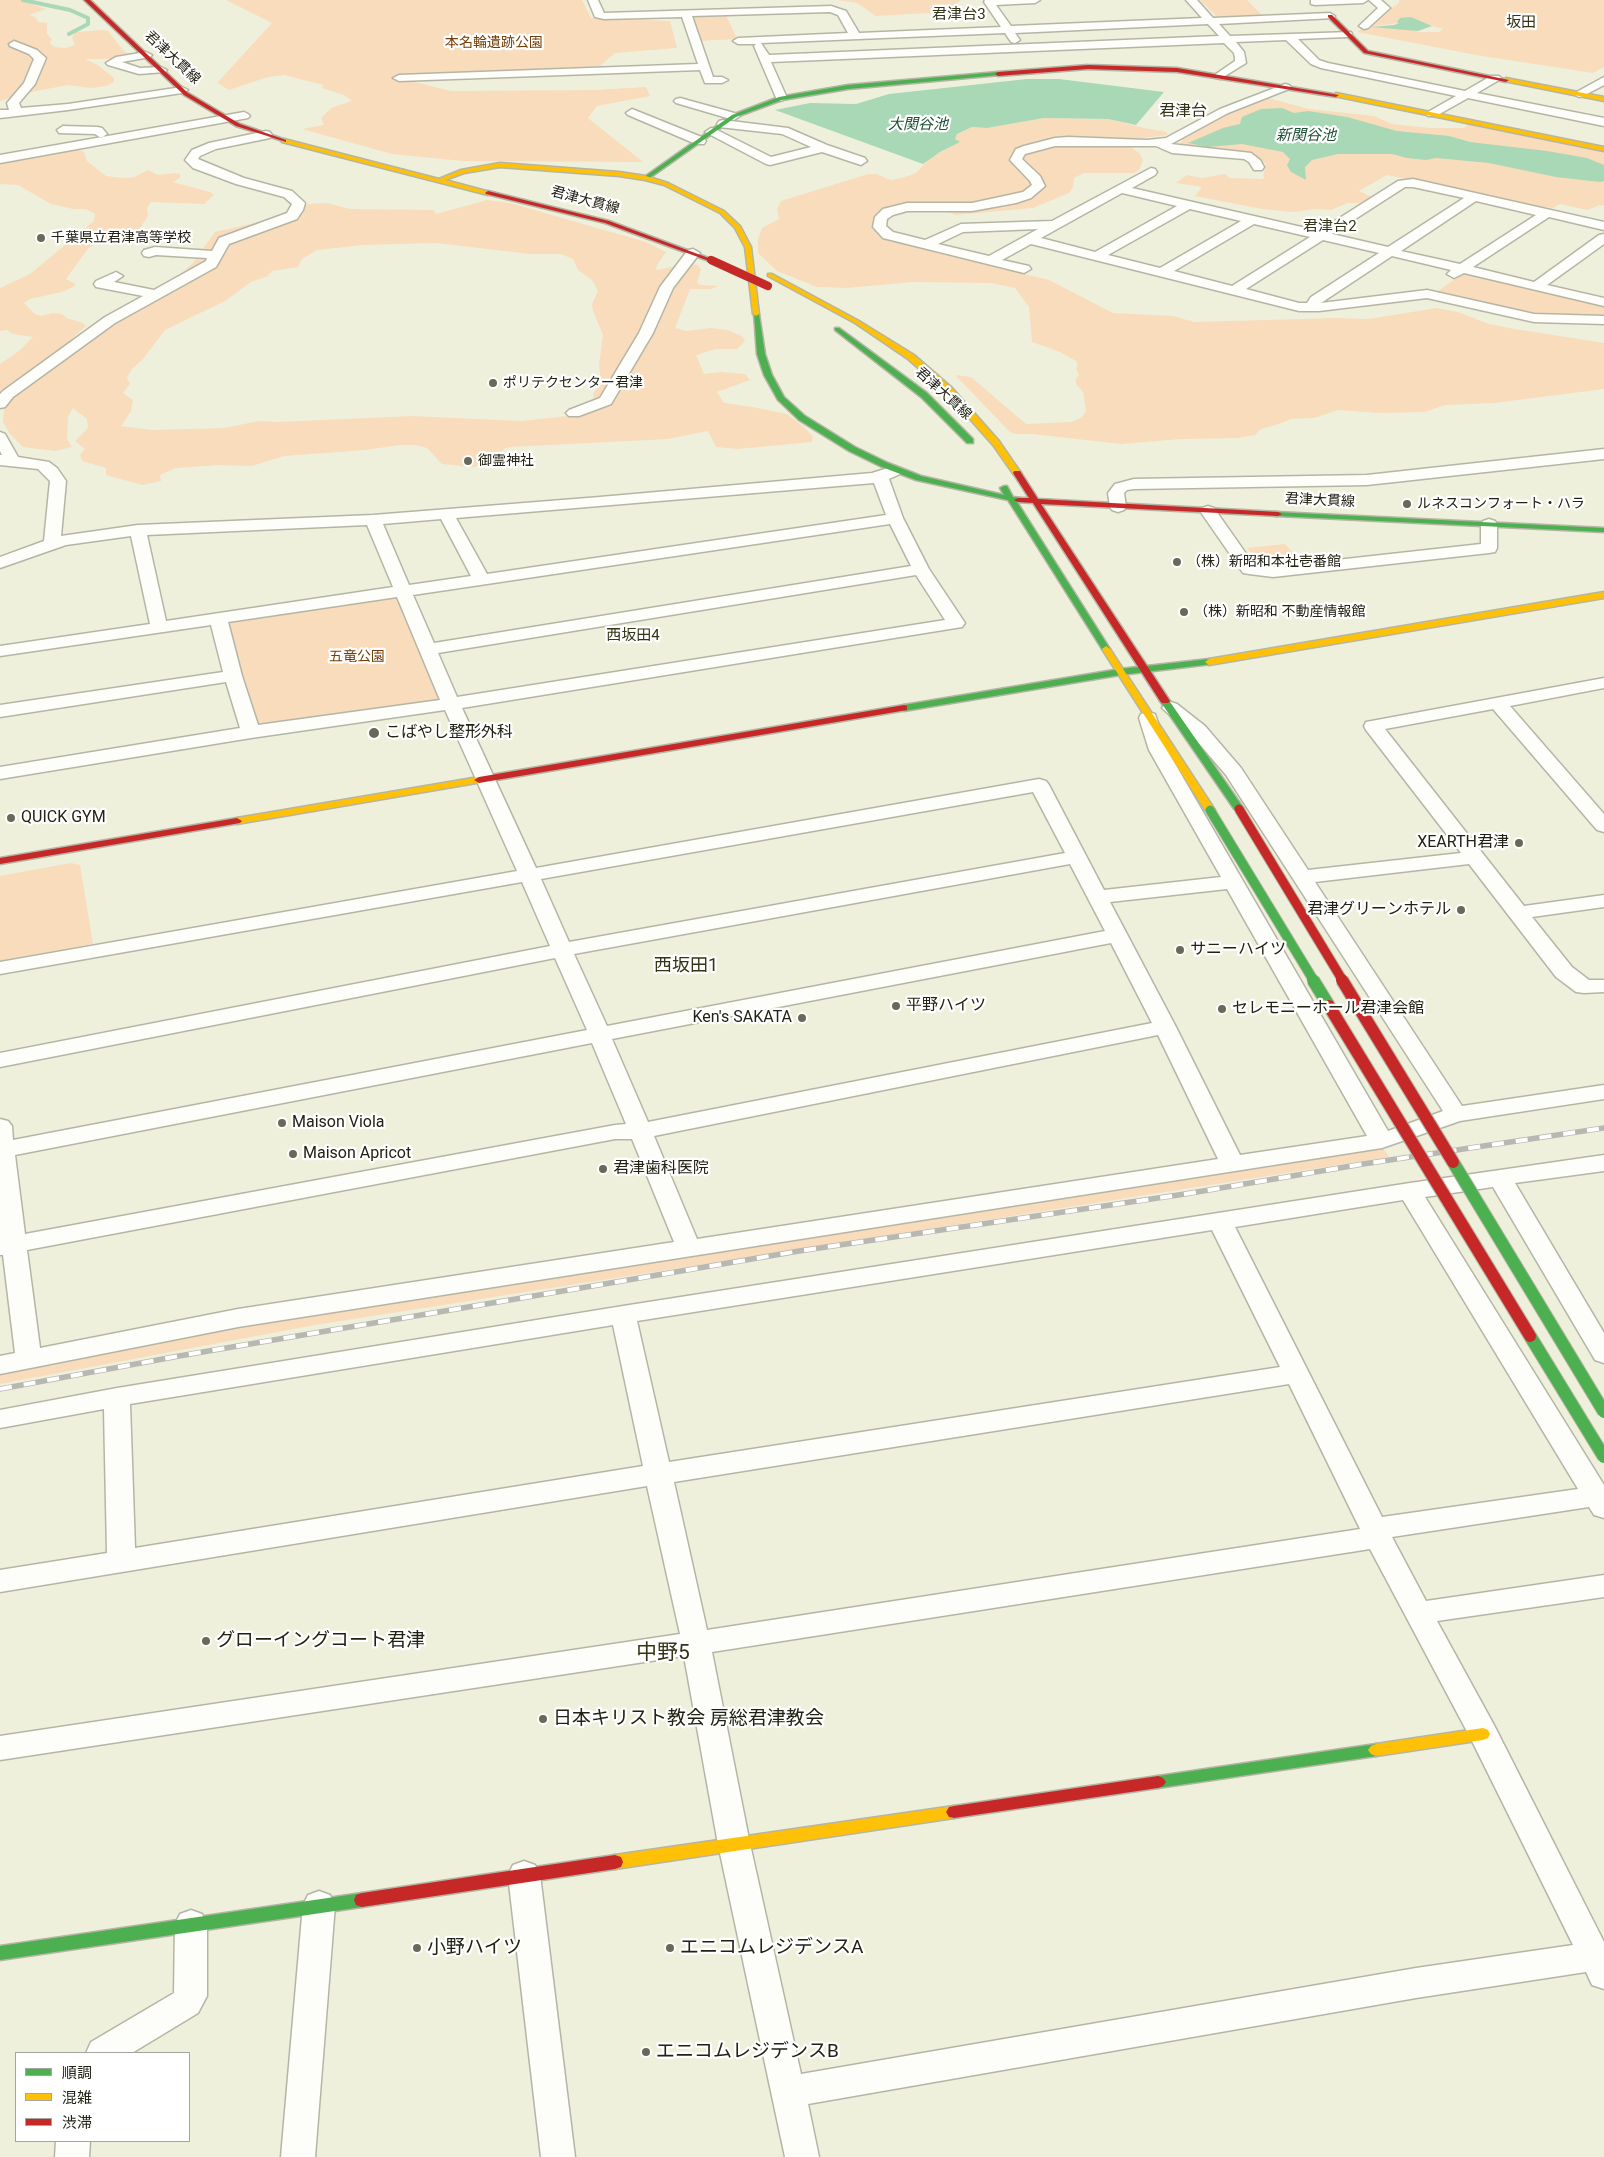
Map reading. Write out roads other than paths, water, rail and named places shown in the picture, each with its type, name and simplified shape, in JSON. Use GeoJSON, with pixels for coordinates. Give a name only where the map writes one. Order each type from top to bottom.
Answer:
{"type":"FeatureCollection","features":[{"type":"Feature","properties":{"kind":"street","name":"君津大貫線"},"geometry":{"type":"LineString","coordinates":[[87,0],[182,90],[226,119],[292,144],[607,222],[694,253],[716,257]]}},
{"type":"Feature","properties":{"kind":"street"},"geometry":{"type":"LineString","coordinates":[[770,0],[776,10]]}},
{"type":"Feature","properties":{"kind":"street"},"geometry":{"type":"LineString","coordinates":[[1022,48],[1007,30],[989,2],[1035,0]]}},
{"type":"Feature","properties":{"kind":"street"},"geometry":{"type":"LineString","coordinates":[[1191,0],[1239,52],[1240,63],[1220,76]]}},
{"type":"Feature","properties":{"kind":"street"},"geometry":{"type":"LineString","coordinates":[[1314,1],[1363,0]]}},
{"type":"Feature","properties":{"kind":"street"},"geometry":{"type":"LineString","coordinates":[[1364,26],[1385,8],[1374,0]]}},
{"type":"Feature","properties":{"kind":"street"},"geometry":{"type":"LineString","coordinates":[[597,1],[599,15],[604,16],[776,10],[837,10],[842,13],[855,36]]}},
{"type":"Feature","properties":{"kind":"street"},"geometry":{"type":"LineString","coordinates":[[1314,1],[1366,52],[1604,99]]}},
{"type":"Feature","properties":{"kind":"street"},"geometry":{"type":"LineString","coordinates":[[1142,11],[1156,24]]}},
{"type":"Feature","properties":{"kind":"street"},"geometry":{"type":"LineString","coordinates":[[686,14],[709,81],[722,80]]}},
{"type":"Feature","properties":{"kind":"street"},"geometry":{"type":"LineString","coordinates":[[738,41],[1330,16]]}},
{"type":"Feature","properties":{"kind":"street"},"geometry":{"type":"LineString","coordinates":[[764,59],[1347,34]]}},
{"type":"Feature","properties":{"kind":"street"},"geometry":{"type":"LineString","coordinates":[[1288,36],[1315,62],[1320,64],[1603,121]]}},
{"type":"Feature","properties":{"kind":"street"},"geometry":{"type":"LineString","coordinates":[[756,41],[764,59],[768,79],[781,98]]}},
{"type":"Feature","properties":{"kind":"street"},"geometry":{"type":"LineString","coordinates":[[14,44],[30,50],[40,58],[28,84],[13,103],[16,112]]}},
{"type":"Feature","properties":{"kind":"street"},"geometry":{"type":"LineString","coordinates":[[146,55],[120,59],[112,63],[139,72],[161,70]]}},
{"type":"Feature","properties":{"kind":"street"},"geometry":{"type":"LineString","coordinates":[[399,78],[703,67]]}},
{"type":"Feature","properties":{"kind":"street"},"geometry":{"type":"LineString","coordinates":[[646,178],[734,116],[781,98],[848,88],[1061,68],[1154,68],[1220,76],[1432,114],[1604,149]]}},
{"type":"Feature","properties":{"kind":"street"},"geometry":{"type":"LineString","coordinates":[[1432,114],[1495,78]]}},
{"type":"Feature","properties":{"kind":"street"},"geometry":{"type":"LineString","coordinates":[[1579,94],[1604,80]]}},
{"type":"Feature","properties":{"kind":"street"},"geometry":{"type":"LineString","coordinates":[[1024,269],[888,235],[879,227],[881,218],[888,212],[907,207],[972,207],[999,203],[1027,195],[1038,186],[1036,179],[1016,160],[1020,152],[1041,144],[1068,141],[1159,143],[1178,137],[1224,111],[1285,87]]}},
{"type":"Feature","properties":{"kind":"street"},"geometry":{"type":"LineString","coordinates":[[0,114],[68,107],[182,90]]}},
{"type":"Feature","properties":{"kind":"street","name":"君津大貫線"},"geometry":{"type":"LineString","coordinates":[[220,101],[244,116],[318,143],[554,200],[616,217],[769,280],[810,294],[911,357],[949,390],[996,443],[1036,500]]}},
{"type":"Feature","properties":{"kind":"street"},"geometry":{"type":"LineString","coordinates":[[680,102],[734,116]]}},
{"type":"Feature","properties":{"kind":"street"},"geometry":{"type":"LineString","coordinates":[[632,113],[700,141]]}},
{"type":"Feature","properties":{"kind":"street"},"geometry":{"type":"LineString","coordinates":[[0,158],[244,116]]}},
{"type":"Feature","properties":{"kind":"street"},"geometry":{"type":"LineString","coordinates":[[723,124],[784,131],[823,148],[861,160]]}},
{"type":"Feature","properties":{"kind":"street"},"geometry":{"type":"LineString","coordinates":[[63,130],[98,131],[107,140]]}},
{"type":"Feature","properties":{"kind":"street"},"geometry":{"type":"LineString","coordinates":[[711,132],[770,161],[823,148]]}},
{"type":"Feature","properties":{"kind":"street"},"geometry":{"type":"LineString","coordinates":[[1,401],[110,320],[153,294],[210,264],[224,242],[292,216],[297,210],[299,203],[288,194],[240,181],[197,165],[191,160],[196,153],[213,146],[266,135]]}},
{"type":"Feature","properties":{"kind":"street"},"geometry":{"type":"LineString","coordinates":[[1159,143],[1168,148],[1180,150],[1247,156],[1254,160],[1258,167]]}},
{"type":"Feature","properties":{"kind":"street"},"geometry":{"type":"LineString","coordinates":[[0,148],[16,156]]}},
{"type":"Feature","properties":{"kind":"street"},"geometry":{"type":"LineString","coordinates":[[828,163],[846,155]]}},
{"type":"Feature","properties":{"kind":"street","name":"君津大貫線"},"geometry":{"type":"LineString","coordinates":[[438,181],[486,166],[515,165],[586,170],[646,178],[699,199],[722,212],[738,227],[748,247],[761,354],[768,375],[781,398],[802,418],[852,448],[898,470],[920,478],[1010,499],[1118,507],[1604,530]]}},
{"type":"Feature","properties":{"kind":"street"},"geometry":{"type":"LineString","coordinates":[[990,261],[1150,172]]}},
{"type":"Feature","properties":{"kind":"street"},"geometry":{"type":"LineString","coordinates":[[1234,291],[1402,184],[1412,183],[1604,226]]}},
{"type":"Feature","properties":{"kind":"street"},"geometry":{"type":"LineString","coordinates":[[1121,189],[1604,302]]}},
{"type":"Feature","properties":{"kind":"street"},"geometry":{"type":"LineString","coordinates":[[1315,307],[1314,303],[1316,300],[1474,197]]}},
{"type":"Feature","properties":{"kind":"street"},"geometry":{"type":"LineString","coordinates":[[1097,256],[1188,205]]}},
{"type":"Feature","properties":{"kind":"street"},"geometry":{"type":"LineString","coordinates":[[1427,294],[1547,213]]}},
{"type":"Feature","properties":{"kind":"street"},"geometry":{"type":"LineString","coordinates":[[1161,273],[1252,220]]}},
{"type":"Feature","properties":{"kind":"street"},"geometry":{"type":"LineString","coordinates":[[925,245],[961,228],[1056,225]]}},
{"type":"Feature","properties":{"kind":"street"},"geometry":{"type":"LineString","coordinates":[[1535,287],[1604,238]]}},
{"type":"Feature","properties":{"kind":"street"},"geometry":{"type":"LineString","coordinates":[[1029,239],[1299,307],[1315,307],[1427,294],[1534,318],[1604,320]]}},
{"type":"Feature","properties":{"kind":"street"},"geometry":{"type":"LineString","coordinates":[[149,253],[155,251],[215,255]]}},
{"type":"Feature","properties":{"kind":"street"},"geometry":{"type":"LineString","coordinates":[[574,413],[606,401],[646,333],[667,287],[694,253]]}},
{"type":"Feature","properties":{"kind":"street"},"geometry":{"type":"LineString","coordinates":[[116,276],[101,284],[153,294]]}},
{"type":"Feature","properties":{"kind":"street","name":"君津大貫線"},"geometry":{"type":"LineString","coordinates":[[769,280],[796,302]]}},
{"type":"Feature","properties":{"kind":"street","name":"君津大貫線"},"geometry":{"type":"LineString","coordinates":[[824,321],[876,357],[924,395],[962,430],[977,449]]}},
{"type":"Feature","properties":{"kind":"street"},"geometry":{"type":"LineString","coordinates":[[0,437],[6,460],[43,465],[51,471],[58,481],[52,544]]}},
{"type":"Feature","properties":{"kind":"street"},"geometry":{"type":"LineString","coordinates":[[1118,507],[1116,493],[1121,487],[1134,484],[1367,480],[1604,454]]}},
{"type":"Feature","properties":{"kind":"street"},"geometry":{"type":"LineString","coordinates":[[0,563],[72,538],[138,530],[373,520],[864,479],[898,470]]}},
{"type":"Feature","properties":{"kind":"street"},"geometry":{"type":"LineString","coordinates":[[0,773],[252,732],[451,704],[956,623],[921,569],[895,518],[881,479],[882,475]]}},
{"type":"Feature","properties":{"kind":"street"},"geometry":{"type":"LineString","coordinates":[[997,476],[1120,672],[1210,810],[1604,1457]]}},
{"type":"Feature","properties":{"kind":"street"},"geometry":{"type":"LineString","coordinates":[[1036,500],[1167,704],[1239,809],[1604,1412]]}},
{"type":"Feature","properties":{"kind":"street"},"geometry":{"type":"LineString","coordinates":[[1208,511],[1249,569],[1273,572],[1490,548],[1489,524]]}},
{"type":"Feature","properties":{"kind":"street"},"geometry":{"type":"LineString","coordinates":[[446,514],[482,580]]}},
{"type":"Feature","properties":{"kind":"street"},"geometry":{"type":"LineString","coordinates":[[0,651],[895,518]]}},
{"type":"Feature","properties":{"kind":"street"},"geometry":{"type":"LineString","coordinates":[[373,520],[451,704],[487,779],[599,1033],[689,1248]]}},
{"type":"Feature","properties":{"kind":"street"},"geometry":{"type":"LineString","coordinates":[[138,530],[159,627]]}},
{"type":"Feature","properties":{"kind":"street"},"geometry":{"type":"LineString","coordinates":[[428,649],[921,569]]}},
{"type":"Feature","properties":{"kind":"street"},"geometry":{"type":"LineString","coordinates":[[1144,668],[1186,654],[1604,583]]}},
{"type":"Feature","properties":{"kind":"street"},"geometry":{"type":"LineString","coordinates":[[0,860],[1144,668],[1200,664],[1604,595]]}},
{"type":"Feature","properties":{"kind":"street"},"geometry":{"type":"LineString","coordinates":[[218,618],[233,676],[252,732]]}},
{"type":"Feature","properties":{"kind":"street"},"geometry":{"type":"LineString","coordinates":[[0,711],[233,676]]}},
{"type":"Feature","properties":{"kind":"street"},"geometry":{"type":"LineString","coordinates":[[1604,683],[1373,726],[1564,972],[1584,987],[1604,986]]}},
{"type":"Feature","properties":{"kind":"street"},"geometry":{"type":"LineString","coordinates":[[1496,703],[1604,826]]}},
{"type":"Feature","properties":{"kind":"street"},"geometry":{"type":"LineString","coordinates":[[1167,704],[1198,730],[1234,772],[1456,1114]]}},
{"type":"Feature","properties":{"kind":"street"},"geometry":{"type":"LineString","coordinates":[[1144,708],[1158,750],[1382,1141]]}},
{"type":"Feature","properties":{"kind":"street"},"geometry":{"type":"LineString","coordinates":[[0,968],[1039,785],[1165,1027],[1233,1165]]}},
{"type":"Feature","properties":{"kind":"street"},"geometry":{"type":"LineString","coordinates":[[1302,877],[1475,856]]}},
{"type":"Feature","properties":{"kind":"street"},"geometry":{"type":"LineString","coordinates":[[0,1060],[561,950],[1077,857]]}},
{"type":"Feature","properties":{"kind":"street"},"geometry":{"type":"LineString","coordinates":[[1097,897],[1234,882]]}},
{"type":"Feature","properties":{"kind":"street"},"geometry":{"type":"LineString","coordinates":[[1519,913],[1604,902]]}},
{"type":"Feature","properties":{"kind":"street"},"geometry":{"type":"LineString","coordinates":[[2,1150],[1116,934]]}},
{"type":"Feature","properties":{"kind":"street"},"geometry":{"type":"LineString","coordinates":[[7,1245],[605,1134],[641,1130],[1165,1027]]}},
{"type":"Feature","properties":{"kind":"street"},"geometry":{"type":"LineString","coordinates":[[0,1365],[238,1318],[1382,1141],[1456,1114],[1604,1092]]}},
{"type":"Feature","properties":{"kind":"street"},"geometry":{"type":"LineString","coordinates":[[0,1126],[7,1245],[28,1358]]}},
{"type":"Feature","properties":{"kind":"street"},"geometry":{"type":"LineString","coordinates":[[0,1419],[117,1397],[624,1315],[1410,1191],[1604,1163]]}},
{"type":"Feature","properties":{"kind":"street"},"geometry":{"type":"LineString","coordinates":[[1500,1178],[1604,1354]]}},
{"type":"Feature","properties":{"kind":"street"},"geometry":{"type":"LineString","coordinates":[[0,1748],[696,1644],[1376,1533],[1600,1502],[1410,1191]]}},
{"type":"Feature","properties":{"kind":"street"},"geometry":{"type":"LineString","coordinates":[[788,2092],[1416,1983],[1599,1966],[1482,1734],[1376,1533],[1220,1221]]}},
{"type":"Feature","properties":{"kind":"street"},"geometry":{"type":"LineString","coordinates":[[624,1315],[696,1644],[734,1844],[802,2157]]}},
{"type":"Feature","properties":{"kind":"street"},"geometry":{"type":"LineString","coordinates":[[0,1581],[658,1474],[1298,1374]]}},
{"type":"Feature","properties":{"kind":"street"},"geometry":{"type":"LineString","coordinates":[[117,1397],[121,1561]]}},
{"type":"Feature","properties":{"kind":"street"},"geometry":{"type":"LineString","coordinates":[[1418,1613],[1604,1586]]}},
{"type":"Feature","properties":{"kind":"street"},"geometry":{"type":"LineString","coordinates":[[0,1953],[1482,1734]]}},
{"type":"Feature","properties":{"kind":"street"},"geometry":{"type":"LineString","coordinates":[[524,1875],[558,2157]]}},
{"type":"Feature","properties":{"kind":"street"},"geometry":{"type":"LineString","coordinates":[[298,2157],[319,1906]]}},
{"type":"Feature","properties":{"kind":"street"},"geometry":{"type":"LineString","coordinates":[[105,2052],[186,2003],[191,1996],[191,1924]]}},
{"type":"Feature","properties":{"kind":"street"},"geometry":{"type":"LineString","coordinates":[[72,2157],[73,2142]]}},
{"type":"Feature","properties":{"kind":"water"},"geometry":{"type":"Polygon","coordinates":[[[1411,17],[1432,26],[1418,31],[1371,27],[1394,25],[1399,23],[1397,22],[1400,18],[1411,17]]]}},
{"type":"Feature","properties":{"kind":"water","name":"大関谷池"},"geometry":{"type":"Polygon","coordinates":[[[1027,79],[1059,79],[1164,92],[1136,125],[1108,119],[1044,118],[987,128],[972,127],[957,134],[955,139],[960,142],[940,152],[923,164],[775,110],[810,103],[856,104],[889,94],[1027,79]]]}},
{"type":"Feature","properties":{"kind":"water","name":"新関谷池"},"geometry":{"type":"Polygon","coordinates":[[[1282,108],[1294,113],[1308,111],[1347,117],[1397,131],[1449,136],[1470,142],[1547,151],[1587,158],[1604,165],[1604,181],[1556,177],[1489,163],[1436,158],[1426,160],[1392,154],[1338,154],[1312,160],[1305,167],[1306,180],[1291,172],[1287,165],[1290,159],[1283,152],[1242,144],[1208,147],[1188,143],[1223,128],[1240,124],[1242,117],[1261,109],[1282,108]]]}},
{"type":"Feature","properties":{"kind":"waterway"},"geometry":{"type":"LineString","coordinates":[[23,0],[70,10],[88,18],[88,24],[69,34]]}},
{"type":"Feature","properties":{"kind":"railway"},"geometry":{"type":"LineString","coordinates":[[0,1389],[179,1356],[799,1251],[1185,1194],[1363,1164],[1604,1128]]}},
{"type":"Feature","properties":{"kind":"place","name":"千葉県立君津高等学校"},"geometry":{"type":"Point","coordinates":[41,238]}},
{"type":"Feature","properties":{"kind":"place","name":"ポリテクセンター君津"},"geometry":{"type":"Point","coordinates":[493,383]}},
{"type":"Feature","properties":{"kind":"place","name":"御霊神社"},"geometry":{"type":"Point","coordinates":[468,461]}},
{"type":"Feature","properties":{"kind":"place","name":"ルネスコンフォート・ハラ"},"geometry":{"type":"Point","coordinates":[1407,504]}},
{"type":"Feature","properties":{"kind":"place","name":"（株）新昭和本社壱番館"},"geometry":{"type":"Point","coordinates":[1177,562]}},
{"type":"Feature","properties":{"kind":"place","name":"（株）新昭和 不動産情報館"},"geometry":{"type":"Point","coordinates":[1184,612]}},
{"type":"Feature","properties":{"kind":"place","name":"こばやし整形外科"},"geometry":{"type":"Point","coordinates":[374,733]}},
{"type":"Feature","properties":{"kind":"place","name":"QUICK GYM"},"geometry":{"type":"Point","coordinates":[11,818]}},
{"type":"Feature","properties":{"kind":"place","name":"XEARTH君津"},"geometry":{"type":"Point","coordinates":[1519,843]}},
{"type":"Feature","properties":{"kind":"place","name":"君津グリーンホテル"},"geometry":{"type":"Point","coordinates":[1461,910]}},
{"type":"Feature","properties":{"kind":"place","name":"サニーハイツ"},"geometry":{"type":"Point","coordinates":[1180,950]}},
{"type":"Feature","properties":{"kind":"place","name":"平野ハイツ"},"geometry":{"type":"Point","coordinates":[896,1006]}},
{"type":"Feature","properties":{"kind":"place","name":"セレモニーホール君津会館"},"geometry":{"type":"Point","coordinates":[1222,1009]}},
{"type":"Feature","properties":{"kind":"place","name":"Ken's SAKATA"},"geometry":{"type":"Point","coordinates":[802,1018]}},
{"type":"Feature","properties":{"kind":"place","name":"Maison Viola"},"geometry":{"type":"Point","coordinates":[282,1123]}},
{"type":"Feature","properties":{"kind":"place","name":"Maison Apricot"},"geometry":{"type":"Point","coordinates":[293,1154]}},
{"type":"Feature","properties":{"kind":"place","name":"君津歯科医院"},"geometry":{"type":"Point","coordinates":[603,1169]}},
{"type":"Feature","properties":{"kind":"place","name":"グローイングコート君津"},"geometry":{"type":"Point","coordinates":[206,1641]}},
{"type":"Feature","properties":{"kind":"place","name":"日本キリスト教会 房総君津教会"},"geometry":{"type":"Point","coordinates":[543,1719]}},
{"type":"Feature","properties":{"kind":"place","name":"小野ハイツ"},"geometry":{"type":"Point","coordinates":[417,1948]}},
{"type":"Feature","properties":{"kind":"place","name":"エニコムレジデンスA"},"geometry":{"type":"Point","coordinates":[670,1948]}},
{"type":"Feature","properties":{"kind":"place","name":"エニコムレジデンスB"},"geometry":{"type":"Point","coordinates":[646,2052]}},
{"type":"Feature","properties":{"kind":"district","name":"君津台3"},"geometry":{"type":"Point","coordinates":[959,15]}},
{"type":"Feature","properties":{"kind":"district","name":"坂田"},"geometry":{"type":"Point","coordinates":[1521,23]}},
{"type":"Feature","properties":{"kind":"district","name":"君津台"},"geometry":{"type":"Point","coordinates":[1183,112]}},
{"type":"Feature","properties":{"kind":"district","name":"君津台2"},"geometry":{"type":"Point","coordinates":[1330,227]}},
{"type":"Feature","properties":{"kind":"district","name":"西坂田4"},"geometry":{"type":"Point","coordinates":[633,636]}},
{"type":"Feature","properties":{"kind":"district","name":"西坂田1"},"geometry":{"type":"Point","coordinates":[686,966]}},
{"type":"Feature","properties":{"kind":"district","name":"中野5"},"geometry":{"type":"Point","coordinates":[663,1654]}},
{"type":"Feature","properties":{"kind":"park label","name":"本名輪遺跡公園"},"geometry":{"type":"Point","coordinates":[494,43]}},
{"type":"Feature","properties":{"kind":"park label","name":"五竜公園"},"geometry":{"type":"Point","coordinates":[357,657]}}]}
